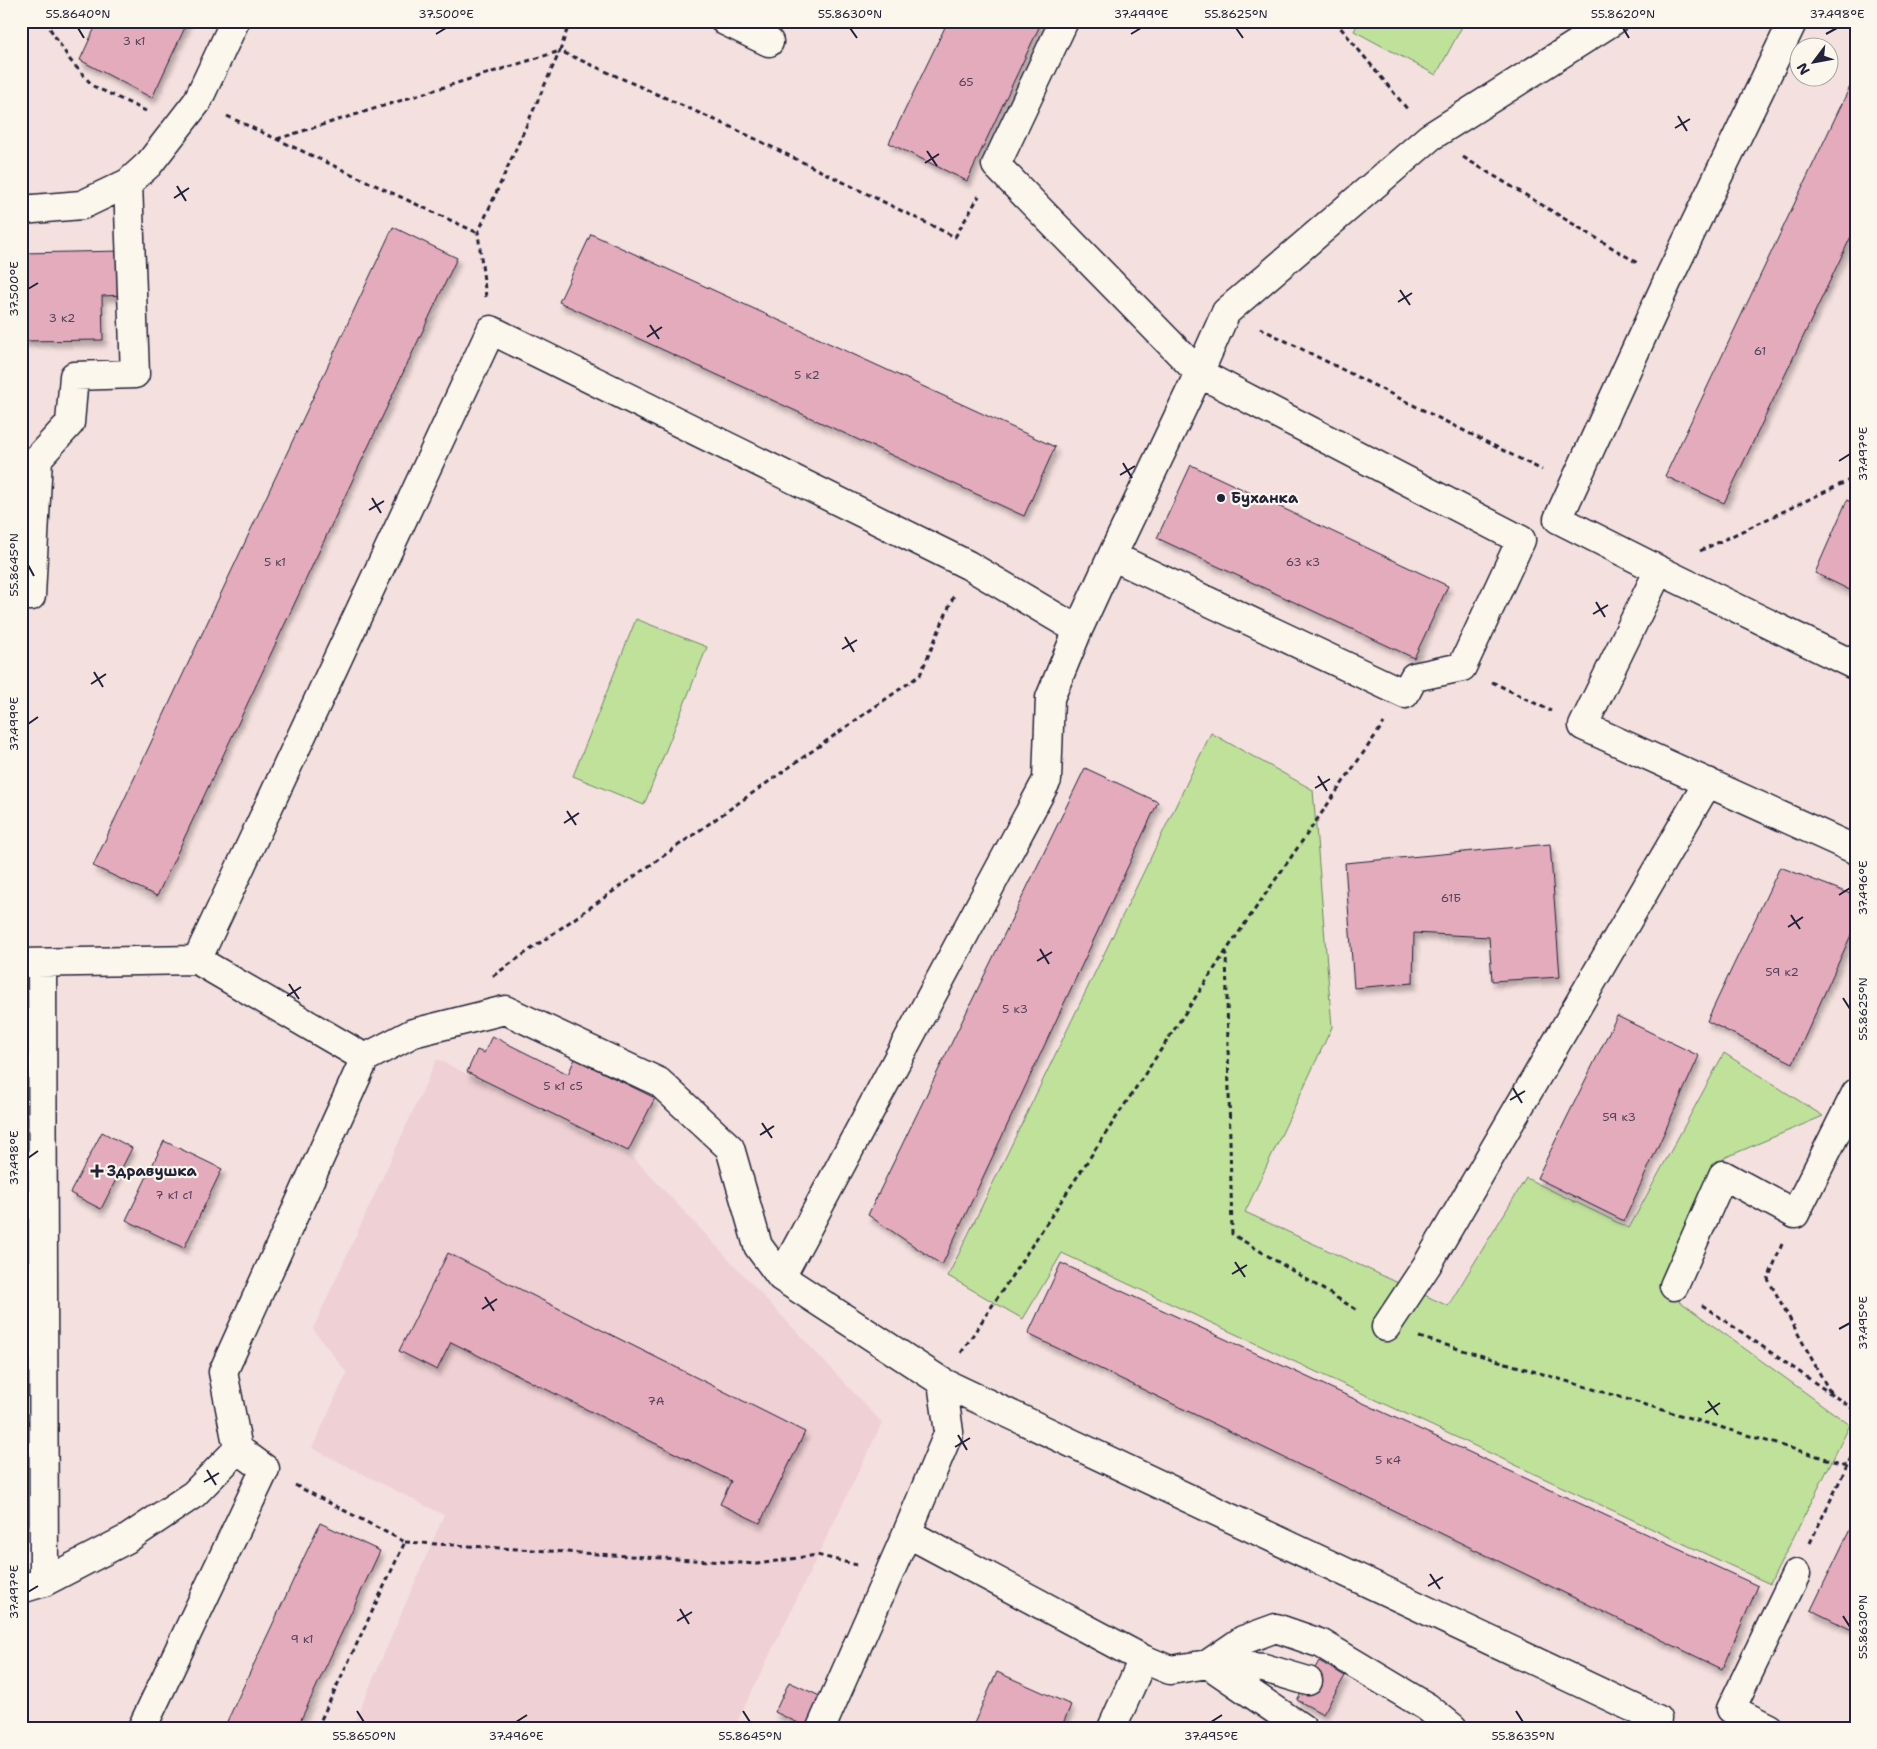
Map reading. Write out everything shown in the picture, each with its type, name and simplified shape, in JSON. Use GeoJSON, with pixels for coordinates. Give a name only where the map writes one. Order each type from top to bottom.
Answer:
{"type":"FeatureCollection","features":[{"type":"Feature","properties":{"kind":"lane"},"geometry":{"type":"LineString","coordinates":[[21,210],[82,205],[128,183],[149,164],[197,102],[235,21]]}},
{"type":"Feature","properties":{"kind":"lane"},"geometry":{"type":"LineString","coordinates":[[725,21],[769,42]]}},
{"type":"Feature","properties":{"kind":"lane"},"geometry":{"type":"LineString","coordinates":[[1064,21],[996,165],[1199,373],[1521,540],[1462,667],[1414,677],[1405,694],[1112,556]]}},
{"type":"Feature","properties":{"kind":"lane"},"geometry":{"type":"LineString","coordinates":[[780,1277],[1047,780],[1050,698],[1078,630],[1226,312],[1430,137],[1613,21]]}},
{"type":"Feature","properties":{"kind":"lane"},"geometry":{"type":"LineString","coordinates":[[1792,21],[1667,282],[1558,519],[1856,666]]}},
{"type":"Feature","properties":{"kind":"lane"},"geometry":{"type":"LineString","coordinates":[[21,596],[31,596],[38,458],[70,423],[74,376],[135,374],[128,183]]}},
{"type":"Feature","properties":{"kind":"lane"},"geometry":{"type":"LineString","coordinates":[[197,960],[490,330],[968,565],[1078,630]]}},
{"type":"Feature","properties":{"kind":"lane"},"geometry":{"type":"LineString","coordinates":[[1659,570],[1583,726],[1856,850]]}},
{"type":"Feature","properties":{"kind":"lane"},"geometry":{"type":"LineString","coordinates":[[1386,1327],[1427,1265],[1708,782]]}},
{"type":"Feature","properties":{"kind":"lane"},"geometry":{"type":"LineString","coordinates":[[238,1449],[194,1494],[127,1539],[33,1586],[32,963],[197,960],[365,1058]]}},
{"type":"Feature","properties":{"kind":"lane"},"geometry":{"type":"LineString","coordinates":[[142,1728],[265,1469],[238,1449],[223,1372],[365,1058],[413,1033],[505,1010],[659,1082],[730,1148],[758,1246],[780,1277],[942,1382],[1657,1719]]}},
{"type":"Feature","properties":{"kind":"lane"},"geometry":{"type":"LineString","coordinates":[[1674,1286],[1723,1175],[1795,1214],[1856,1093]]}},
{"type":"Feature","properties":{"kind":"lane"},"geometry":{"type":"LineString","coordinates":[[821,1728],[888,1572],[907,1533],[948,1432],[942,1382]]}},
{"type":"Feature","properties":{"kind":"lane"},"geometry":{"type":"LineString","coordinates":[[907,1533],[1143,1659],[1170,1670],[1208,1664],[1264,1668],[1308,1681]]}},
{"type":"Feature","properties":{"kind":"lane"},"geometry":{"type":"LineString","coordinates":[[1769,1728],[1731,1709],[1796,1574]]}},
{"type":"Feature","properties":{"kind":"lane"},"geometry":{"type":"LineString","coordinates":[[1208,1664],[1243,1640],[1276,1628],[1322,1644],[1427,1707],[1453,1728]]}},
{"type":"Feature","properties":{"kind":"lane"},"geometry":{"type":"LineString","coordinates":[[1112,1728],[1143,1659]]}},
{"type":"Feature","properties":{"kind":"lane"},"geometry":{"type":"LineString","coordinates":[[1208,1664],[1302,1728]]}},
{"type":"Feature","properties":{"kind":"path"},"geometry":{"type":"LineString","coordinates":[[45,21],[70,60],[93,86],[178,126]]}},
{"type":"Feature","properties":{"kind":"path"},"geometry":{"type":"LineString","coordinates":[[490,330],[478,233],[560,50],[570,21]]}},
{"type":"Feature","properties":{"kind":"path"},"geometry":{"type":"LineString","coordinates":[[1335,21],[1430,137],[1667,282]]}},
{"type":"Feature","properties":{"kind":"path"},"geometry":{"type":"LineString","coordinates":[[276,139],[560,50],[733,128],[956,237],[996,165]]}},
{"type":"Feature","properties":{"kind":"path"},"geometry":{"type":"LineString","coordinates":[[197,102],[478,233]]}},
{"type":"Feature","properties":{"kind":"path"},"geometry":{"type":"LineString","coordinates":[[1226,312],[1574,486]]}},
{"type":"Feature","properties":{"kind":"path"},"geometry":{"type":"LineString","coordinates":[[1659,570],[1856,477]]}},
{"type":"Feature","properties":{"kind":"path"},"geometry":{"type":"LineString","coordinates":[[486,982],[920,675],[968,565]]}},
{"type":"Feature","properties":{"kind":"path"},"geometry":{"type":"LineString","coordinates":[[1462,667],[1555,712]]}},
{"type":"Feature","properties":{"kind":"path"},"geometry":{"type":"LineString","coordinates":[[942,1382],[1226,951],[1405,694]]}},
{"type":"Feature","properties":{"kind":"path"},"geometry":{"type":"LineString","coordinates":[[1795,1214],[1768,1280],[1832,1394]]}},
{"type":"Feature","properties":{"kind":"path"},"geometry":{"type":"LineString","coordinates":[[1674,1286],[1856,1411]]}},
{"type":"Feature","properties":{"kind":"path"},"geometry":{"type":"LineString","coordinates":[[1796,1574],[1856,1446]]}},
{"type":"Feature","properties":{"kind":"path"},"geometry":{"type":"LineString","coordinates":[[265,1469],[405,1542],[757,1564],[817,1555],[888,1572]]}},
{"type":"Feature","properties":{"kind":"path"},"geometry":{"type":"LineString","coordinates":[[317,1728],[405,1542]]}},
{"type":"Feature","properties":{"kind":"shaded area"},"geometry":{"type":"Polygon","coordinates":[[[437,1059],[633,1157],[882,1423],[734,1728],[352,1728],[444,1515],[312,1448],[347,1373],[313,1329],[437,1059]]]}},
{"type":"Feature","properties":{"kind":"green space"},"geometry":{"type":"Polygon","coordinates":[[[1359,21],[1465,21],[1436,75],[1354,31],[1359,21]]]}},
{"type":"Feature","properties":{"kind":"green space"},"geometry":{"type":"Polygon","coordinates":[[[636,619],[707,647],[644,805],[573,776],[636,619]]]}},
{"type":"Feature","properties":{"kind":"green space"},"geometry":{"type":"Polygon","coordinates":[[[1211,733],[1313,790],[1332,1027],[1245,1212],[1448,1306],[1526,1178],[1629,1228],[1724,1053],[1823,1116],[1724,1158],[1664,1290],[1850,1425],[1770,1584],[1062,1253],[1023,1319],[948,1276],[1211,733]]]}},
{"type":"Feature","properties":{"kind":"building"},"geometry":{"type":"Polygon","coordinates":[[[98,21],[188,21],[152,98],[80,60],[98,21]]]}},
{"type":"Feature","properties":{"kind":"building"},"geometry":{"type":"Polygon","coordinates":[[[948,21],[1042,21],[967,181],[889,143],[948,21]]]}},
{"type":"Feature","properties":{"kind":"building"},"geometry":{"type":"Polygon","coordinates":[[[1856,74],[1856,226],[1724,503],[1665,476],[1856,74]]]}},
{"type":"Feature","properties":{"kind":"building"},"geometry":{"type":"Polygon","coordinates":[[[393,227],[457,258],[157,896],[93,866],[393,227]]]}},
{"type":"Feature","properties":{"kind":"building"},"geometry":{"type":"Polygon","coordinates":[[[591,234],[1055,447],[1024,516],[559,302],[591,234]]]}},
{"type":"Feature","properties":{"kind":"building"},"geometry":{"type":"Polygon","coordinates":[[[123,251],[124,295],[102,296],[103,340],[21,341],[21,253],[123,251]]]}},
{"type":"Feature","properties":{"kind":"building"},"geometry":{"type":"Polygon","coordinates":[[[1191,465],[1448,586],[1414,658],[1157,538],[1191,465]]]}},
{"type":"Feature","properties":{"kind":"building"},"geometry":{"type":"Polygon","coordinates":[[[1847,500],[1856,505],[1856,593],[1815,573],[1847,500]]]}},
{"type":"Feature","properties":{"kind":"building"},"geometry":{"type":"Polygon","coordinates":[[[1085,768],[1158,802],[942,1265],[868,1215],[1085,768]]]}},
{"type":"Feature","properties":{"kind":"building"},"geometry":{"type":"Polygon","coordinates":[[[1550,844],[1560,977],[1492,981],[1489,937],[1414,933],[1413,983],[1354,988],[1345,863],[1550,844]]]}},
{"type":"Feature","properties":{"kind":"building"},"geometry":{"type":"Polygon","coordinates":[[[1780,867],[1856,896],[1856,924],[1793,1063],[1707,1021],[1780,867]]]}},
{"type":"Feature","properties":{"kind":"building"},"geometry":{"type":"Polygon","coordinates":[[[1617,1016],[1699,1056],[1624,1221],[1537,1178],[1617,1016]]]}},
{"type":"Feature","properties":{"kind":"building"},"geometry":{"type":"Polygon","coordinates":[[[492,1036],[568,1074],[575,1059],[655,1098],[628,1151],[467,1072],[477,1050],[484,1053],[492,1036]]]}},
{"type":"Feature","properties":{"kind":"building"},"geometry":{"type":"Polygon","coordinates":[[[102,1132],[132,1148],[101,1209],[70,1193],[102,1132]]]}},
{"type":"Feature","properties":{"kind":"building"},"geometry":{"type":"Polygon","coordinates":[[[164,1141],[222,1169],[184,1248],[126,1220],[164,1141]]]}},
{"type":"Feature","properties":{"kind":"building"},"geometry":{"type":"Polygon","coordinates":[[[448,1253],[805,1432],[760,1523],[720,1504],[731,1481],[451,1342],[437,1370],[399,1351],[448,1253]]]}},
{"type":"Feature","properties":{"kind":"building"},"geometry":{"type":"Polygon","coordinates":[[[1061,1263],[1758,1586],[1722,1669],[1028,1334],[1061,1263]]]}},
{"type":"Feature","properties":{"kind":"building"},"geometry":{"type":"Polygon","coordinates":[[[1856,1517],[1856,1632],[1811,1610],[1856,1517]]]}},
{"type":"Feature","properties":{"kind":"building"},"geometry":{"type":"Polygon","coordinates":[[[320,1523],[380,1551],[297,1728],[224,1728],[320,1523]]]}},
{"type":"Feature","properties":{"kind":"building"},"geometry":{"type":"Polygon","coordinates":[[[1319,1661],[1345,1676],[1323,1714],[1297,1700],[1319,1661]]]}},
{"type":"Feature","properties":{"kind":"building"},"geometry":{"type":"Polygon","coordinates":[[[997,1672],[1071,1705],[1061,1728],[972,1728],[997,1672]]]}},
{"type":"Feature","properties":{"kind":"building"},"geometry":{"type":"Polygon","coordinates":[[[789,1682],[822,1697],[809,1728],[775,1712],[789,1682]]]}},
{"type":"Feature","properties":{"kind":"place","name":"Буханка"},"geometry":{"type":"Point","coordinates":[1221,498]}},
{"type":"Feature","properties":{"kind":"place","name":"Здравушка"},"geometry":{"type":"Point","coordinates":[97,1171]}}]}
